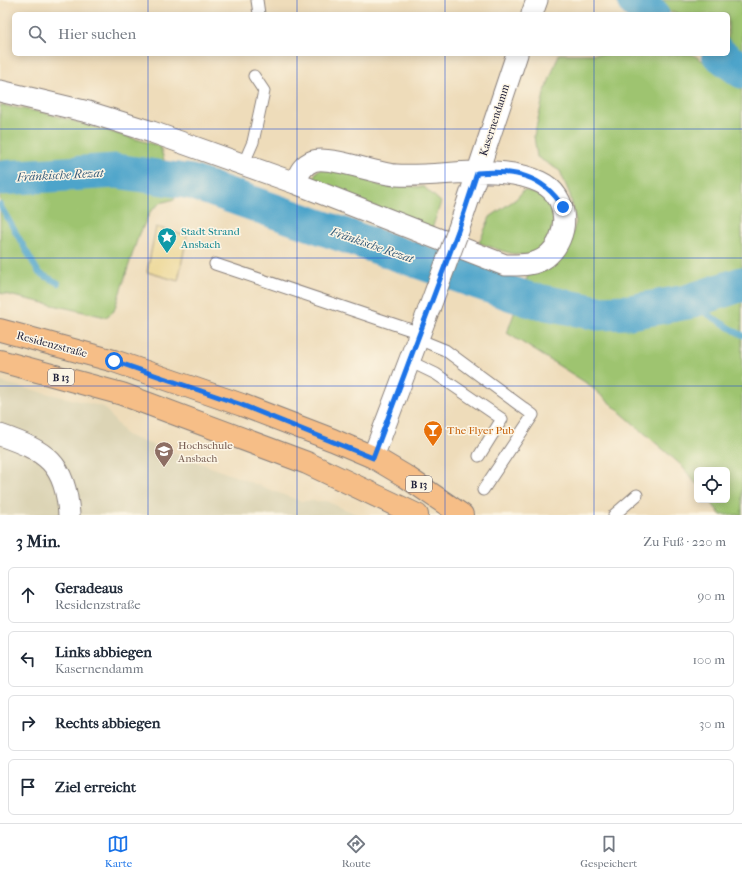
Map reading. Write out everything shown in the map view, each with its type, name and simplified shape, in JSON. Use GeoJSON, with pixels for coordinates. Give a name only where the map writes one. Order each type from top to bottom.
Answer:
{"type":"FeatureCollection","features":[{"type":"Feature","properties":{"kind":"main road","name":"Residenzstraße"},"geometry":{"type":"LineString","coordinates":[[0,330],[122,364],[242,405],[373,458]]}},
{"type":"Feature","properties":{"kind":"main road","name":"B 13"},"geometry":{"type":"LineString","coordinates":[[0,361],[122,394],[307,463],[418,515]]}},
{"type":"Feature","properties":{"kind":"main road"},"geometry":{"type":"LineString","coordinates":[[358,487],[373,458]]}},
{"type":"Feature","properties":{"kind":"main road","name":"B 13"},"geometry":{"type":"LineString","coordinates":[[373,458],[418,483],[462,515]]}},
{"type":"Feature","properties":{"kind":"street"},"geometry":{"type":"LineString","coordinates":[[533,12],[537,0]]}},
{"type":"Feature","properties":{"kind":"street","name":"Kasernendamm"},"geometry":{"type":"LineString","coordinates":[[373,458],[458,231],[516,56]]}},
{"type":"Feature","properties":{"kind":"street"},"geometry":{"type":"LineString","coordinates":[[0,91],[88,112],[152,132],[294,184],[505,265],[528,264],[545,257],[557,245],[565,227],[563,207],[554,193],[541,182],[522,175],[496,172],[396,175],[369,170],[341,162],[314,160],[302,168],[294,184]]}},
{"type":"Feature","properties":{"kind":"street"},"geometry":{"type":"LineString","coordinates":[[0,435],[33,447],[49,460],[63,479],[68,495],[69,515]]}},
{"type":"Feature","properties":{"kind":"lane"},"geometry":{"type":"LineString","coordinates":[[257,0],[259,12]]}},
{"type":"Feature","properties":{"kind":"lane"},"geometry":{"type":"LineString","coordinates":[[243,165],[253,142],[264,91],[254,76]]}},
{"type":"Feature","properties":{"kind":"lane"},"geometry":{"type":"LineString","coordinates":[[215,264],[419,336],[445,350],[533,415],[483,490]]}},
{"type":"Feature","properties":{"kind":"lane"},"geometry":{"type":"LineString","coordinates":[[409,361],[436,374],[502,420],[479,456]]}},
{"type":"Feature","properties":{"kind":"lane"},"geometry":{"type":"LineString","coordinates":[[614,515],[638,495]]}},
{"type":"Feature","properties":{"kind":"shaded area"},"geometry":{"type":"Polygon","coordinates":[[[0,382],[104,407],[126,435],[300,501],[326,501],[358,515],[0,515],[0,382]]]}},
{"type":"Feature","properties":{"kind":"green space"},"geometry":{"type":"Polygon","coordinates":[[[653,0],[742,0],[742,56],[730,49],[730,12],[672,12],[659,6],[653,0]]]}},
{"type":"Feature","properties":{"kind":"green space"},"geometry":{"type":"Polygon","coordinates":[[[558,56],[695,56],[742,86],[742,515],[721,515],[711,503],[730,503],[730,467],[694,467],[694,481],[681,465],[588,384],[507,333],[528,275],[548,269],[568,248],[576,222],[570,195],[560,171],[537,157],[534,136],[544,94],[558,56]]]}},
{"type":"Feature","properties":{"kind":"green space"},"geometry":{"type":"Polygon","coordinates":[[[0,105],[46,113],[160,146],[175,199],[160,203],[150,212],[137,240],[114,311],[106,317],[0,293],[0,105]]]}},
{"type":"Feature","properties":{"kind":"green space"},"geometry":{"type":"Polygon","coordinates":[[[322,169],[348,173],[381,186],[424,187],[441,202],[432,229],[316,183],[313,178],[317,171],[322,169]]]}},
{"type":"Feature","properties":{"kind":"green space"},"geometry":{"type":"Polygon","coordinates":[[[524,190],[542,197],[550,205],[553,213],[552,229],[545,244],[532,253],[518,255],[479,243],[490,217],[516,199],[524,190]]]}},
{"type":"Feature","properties":{"kind":"sand","name":"Stadt Strand Ansbach"},"geometry":{"type":"Polygon","coordinates":[[[156,227],[187,236],[178,281],[147,272],[156,227]]]}},
{"type":"Feature","properties":{"kind":"waterway","name":"Fränkische Rezat"},"geometry":{"type":"LineString","coordinates":[[634,0],[648,12]]}},
{"type":"Feature","properties":{"kind":"waterway","name":"Fränkische Rezat"},"geometry":{"type":"LineString","coordinates":[[722,56],[742,71]]}},
{"type":"Feature","properties":{"kind":"waterway","name":"Fränkische Rezat"},"geometry":{"type":"LineString","coordinates":[[0,178],[116,171],[191,182],[527,299],[598,313],[630,312],[687,302],[742,284]]}},
{"type":"Feature","properties":{"kind":"waterway"},"geometry":{"type":"LineString","coordinates":[[0,205],[39,273],[58,283]]}},
{"type":"Feature","properties":{"kind":"waterway"},"geometry":{"type":"LineString","coordinates":[[687,302],[742,335]]}},
{"type":"Feature","properties":{"kind":"place","name":"Stadt Strand Ansbach"},"geometry":{"type":"Point","coordinates":[167,254]}},
{"type":"Feature","properties":{"kind":"place","name":"The Flyer Pub"},"geometry":{"type":"Point","coordinates":[433,447]}},
{"type":"Feature","properties":{"kind":"place","name":"Hochschule Ansbach"},"geometry":{"type":"Point","coordinates":[164,468]}},
{"type":"Feature","properties":{"kind":"route"},"geometry":{"type":"LineString","coordinates":[[114,361],[242,405],[333,440],[373,458],[458,231],[477,173],[496,172],[522,175],[541,182],[554,193],[563,207]]}}]}
